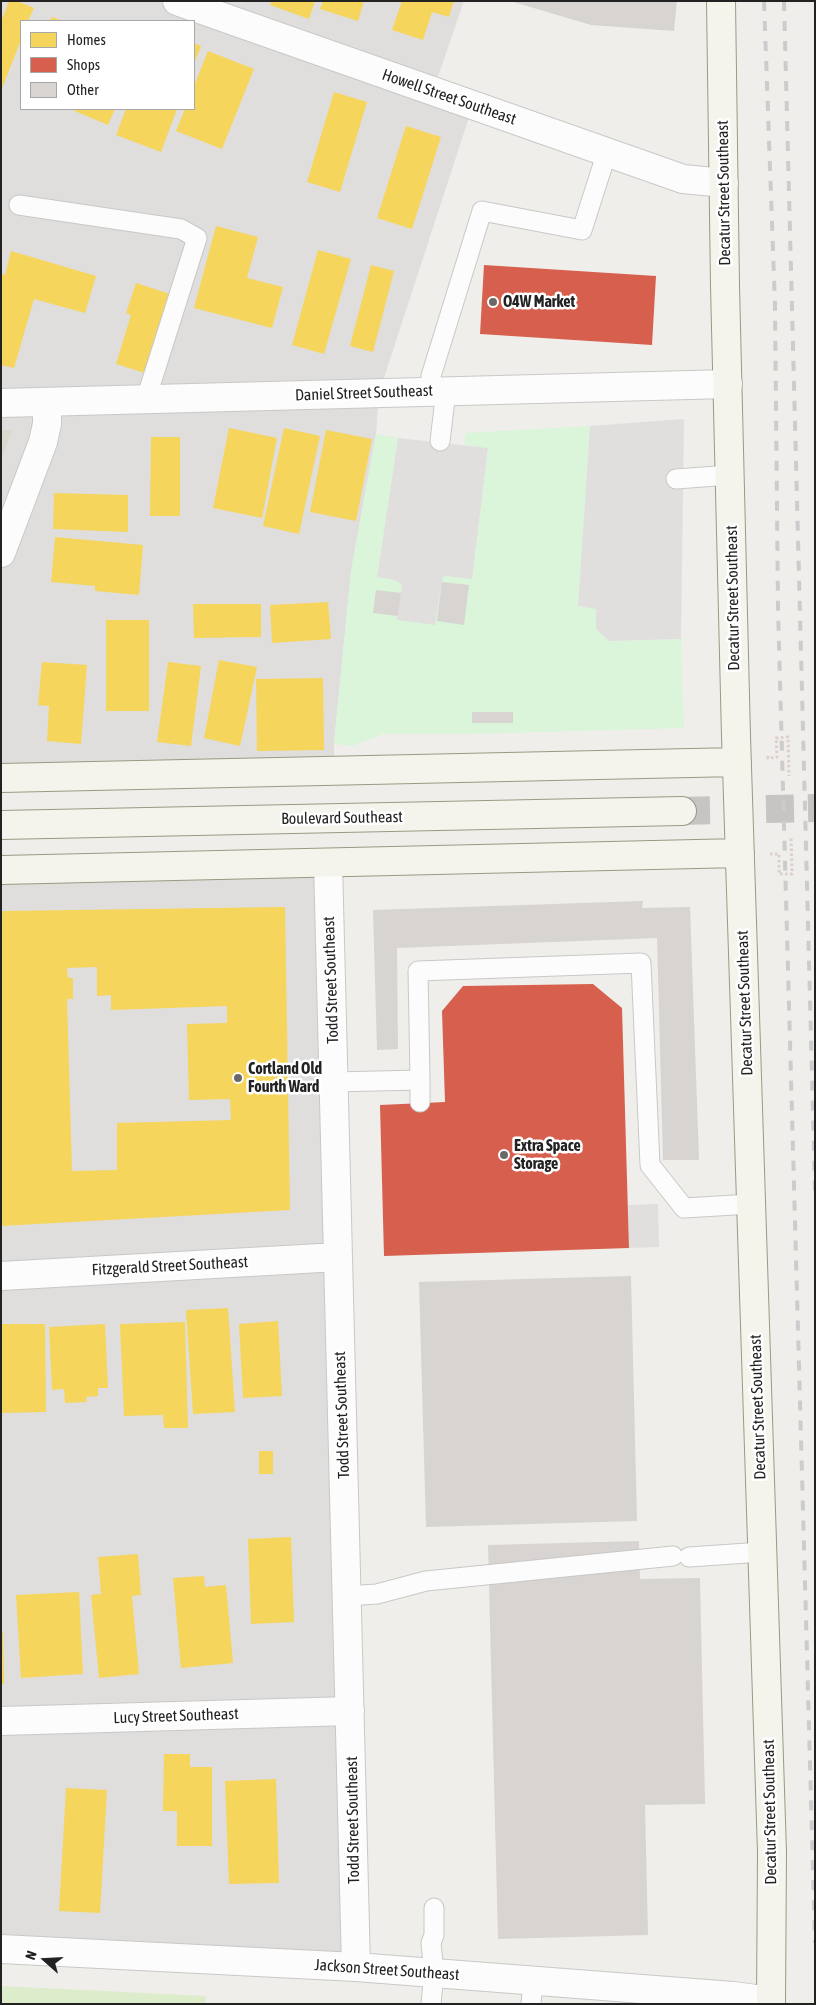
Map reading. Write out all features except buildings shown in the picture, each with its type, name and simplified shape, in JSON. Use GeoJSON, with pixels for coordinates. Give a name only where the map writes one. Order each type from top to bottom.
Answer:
{"type":"FeatureCollection","features":[{"type":"Feature","properties":{"kind":"main road","name":"Decatur Street Southeast"},"geometry":{"type":"LineString","coordinates":[[721,1],[737,762],[772,1852],[771,2003]]}},
{"type":"Feature","properties":{"kind":"main road"},"geometry":{"type":"LineString","coordinates":[[1,778],[737,762]]}},
{"type":"Feature","properties":{"kind":"main road","name":"Boulevard Southeast"},"geometry":{"type":"LineString","coordinates":[[1,825],[682,810]]}},
{"type":"Feature","properties":{"kind":"main road"},"geometry":{"type":"LineString","coordinates":[[1,870],[740,853]]}},
{"type":"Feature","properties":{"kind":"street","name":"Howell Street Southeast"},"geometry":{"type":"LineString","coordinates":[[176,1],[683,179],[724,183]]}},
{"type":"Feature","properties":{"kind":"street","name":"Daniel Street Southeast"},"geometry":{"type":"LineString","coordinates":[[1,403],[728,384]]}},
{"type":"Feature","properties":{"kind":"street"},"geometry":{"type":"LineString","coordinates":[[1,553],[43,442],[47,424],[47,402]]}},
{"type":"Feature","properties":{"kind":"street","name":"Todd Street Southeast"},"geometry":{"type":"LineString","coordinates":[[328,863],[356,1967]]}},
{"type":"Feature","properties":{"kind":"street","name":"Fitzgerald Street Southeast"},"geometry":{"type":"LineString","coordinates":[[1,1276],[338,1257]]}},
{"type":"Feature","properties":{"kind":"street","name":"Lucy Street Southeast"},"geometry":{"type":"LineString","coordinates":[[1,1721],[350,1711]]}},
{"type":"Feature","properties":{"kind":"street","name":"Jackson Street Southeast"},"geometry":{"type":"LineString","coordinates":[[1,1949],[356,1967],[434,1973],[532,1993],[733,1996],[771,2003]]}},
{"type":"Feature","properties":{"kind":"lane"},"geometry":{"type":"LineString","coordinates":[[440,441],[438,391],[430,376],[482,211],[582,230],[607,152]]}},
{"type":"Feature","properties":{"kind":"lane"},"geometry":{"type":"LineString","coordinates":[[19,204],[182,229],[197,238],[146,399]]}},
{"type":"Feature","properties":{"kind":"lane"},"geometry":{"type":"LineString","coordinates":[[676,479],[730,475]]}},
{"type":"Feature","properties":{"kind":"lane"},"geometry":{"type":"LineString","coordinates":[[420,1102],[418,972],[641,963],[650,1165],[684,1208],[751,1204]]}},
{"type":"Feature","properties":{"kind":"lane"},"geometry":{"type":"LineString","coordinates":[[334,1082],[420,1080]]}},
{"type":"Feature","properties":{"kind":"lane"},"geometry":{"type":"LineString","coordinates":[[347,1596],[376,1594],[426,1580],[681,1556],[762,1552]]}},
{"type":"Feature","properties":{"kind":"lane"},"geometry":{"type":"LineString","coordinates":[[431,2004],[434,1973],[431,1943],[434,1935],[434,1908]]}},
{"type":"Feature","properties":{"kind":"path"},"geometry":{"type":"LineString","coordinates":[[767,751],[768,758],[777,758],[776,738],[788,737],[788,776]]}},
{"type":"Feature","properties":{"kind":"path"},"geometry":{"type":"LineString","coordinates":[[770,861],[770,854],[779,854],[779,874],[792,874],[791,836]]}},
{"type":"Feature","properties":{"kind":"shaded area"},"geometry":{"type":"Polygon","coordinates":[[[1,1],[464,1],[433,91],[473,105],[379,393],[376,434],[351,571],[334,744],[334,771],[1,778],[1,1]]]}},
{"type":"Feature","properties":{"kind":"shaded area"},"geometry":{"type":"Polygon","coordinates":[[[684,419],[681,639],[609,641],[596,629],[596,609],[578,606],[590,426],[684,419]]]}},
{"type":"Feature","properties":{"kind":"shaded area"},"geometry":{"type":"Polygon","coordinates":[[[1,430],[12,430],[1,461],[1,430]]]}},
{"type":"Feature","properties":{"kind":"shaded area"},"geometry":{"type":"Polygon","coordinates":[[[398,438],[488,448],[472,579],[443,576],[435,625],[397,620],[402,585],[395,580],[377,577],[398,438]]]}},
{"type":"Feature","properties":{"kind":"shaded area"},"geometry":{"type":"Polygon","coordinates":[[[328,863],[356,1967],[1,1949],[1,870],[328,863]]]}},
{"type":"Feature","properties":{"kind":"shaded area"},"geometry":{"type":"Polygon","coordinates":[[[658,1204],[659,1247],[629,1248],[628,1205],[658,1204]]]}},
{"type":"Feature","properties":{"kind":"green space"},"geometry":{"type":"Polygon","coordinates":[[[590,426],[578,606],[596,609],[609,641],[681,639],[684,728],[472,734],[383,734],[353,746],[334,744],[351,571],[376,434],[398,438],[377,577],[395,580],[402,585],[397,620],[443,576],[472,579],[488,449],[465,445],[465,433],[590,426]]]}},
{"type":"Feature","properties":{"kind":"green space"},"geometry":{"type":"Polygon","coordinates":[[[1,1986],[206,1996],[205,2004],[1,2004],[1,1986]]]}},
{"type":"Feature","properties":{"kind":"tunnel"},"geometry":{"type":"LineString","coordinates":[[682,811],[815,808]]}},
{"type":"Feature","properties":{"kind":"railway"},"geometry":{"type":"LineString","coordinates":[[764,1],[775,306],[778,609],[815,1943]]}},
{"type":"Feature","properties":{"kind":"railway"},"geometry":{"type":"LineString","coordinates":[[784,1],[815,1191]]}},
{"type":"Feature","properties":{"kind":"place","name":"O4W Market"},"geometry":{"type":"Point","coordinates":[493,302]}},
{"type":"Feature","properties":{"kind":"place","name":"Cortland Old Fourth Ward"},"geometry":{"type":"Point","coordinates":[238,1078]}},
{"type":"Feature","properties":{"kind":"place","name":"Extra Space Storage"},"geometry":{"type":"Point","coordinates":[504,1155]}}]}
